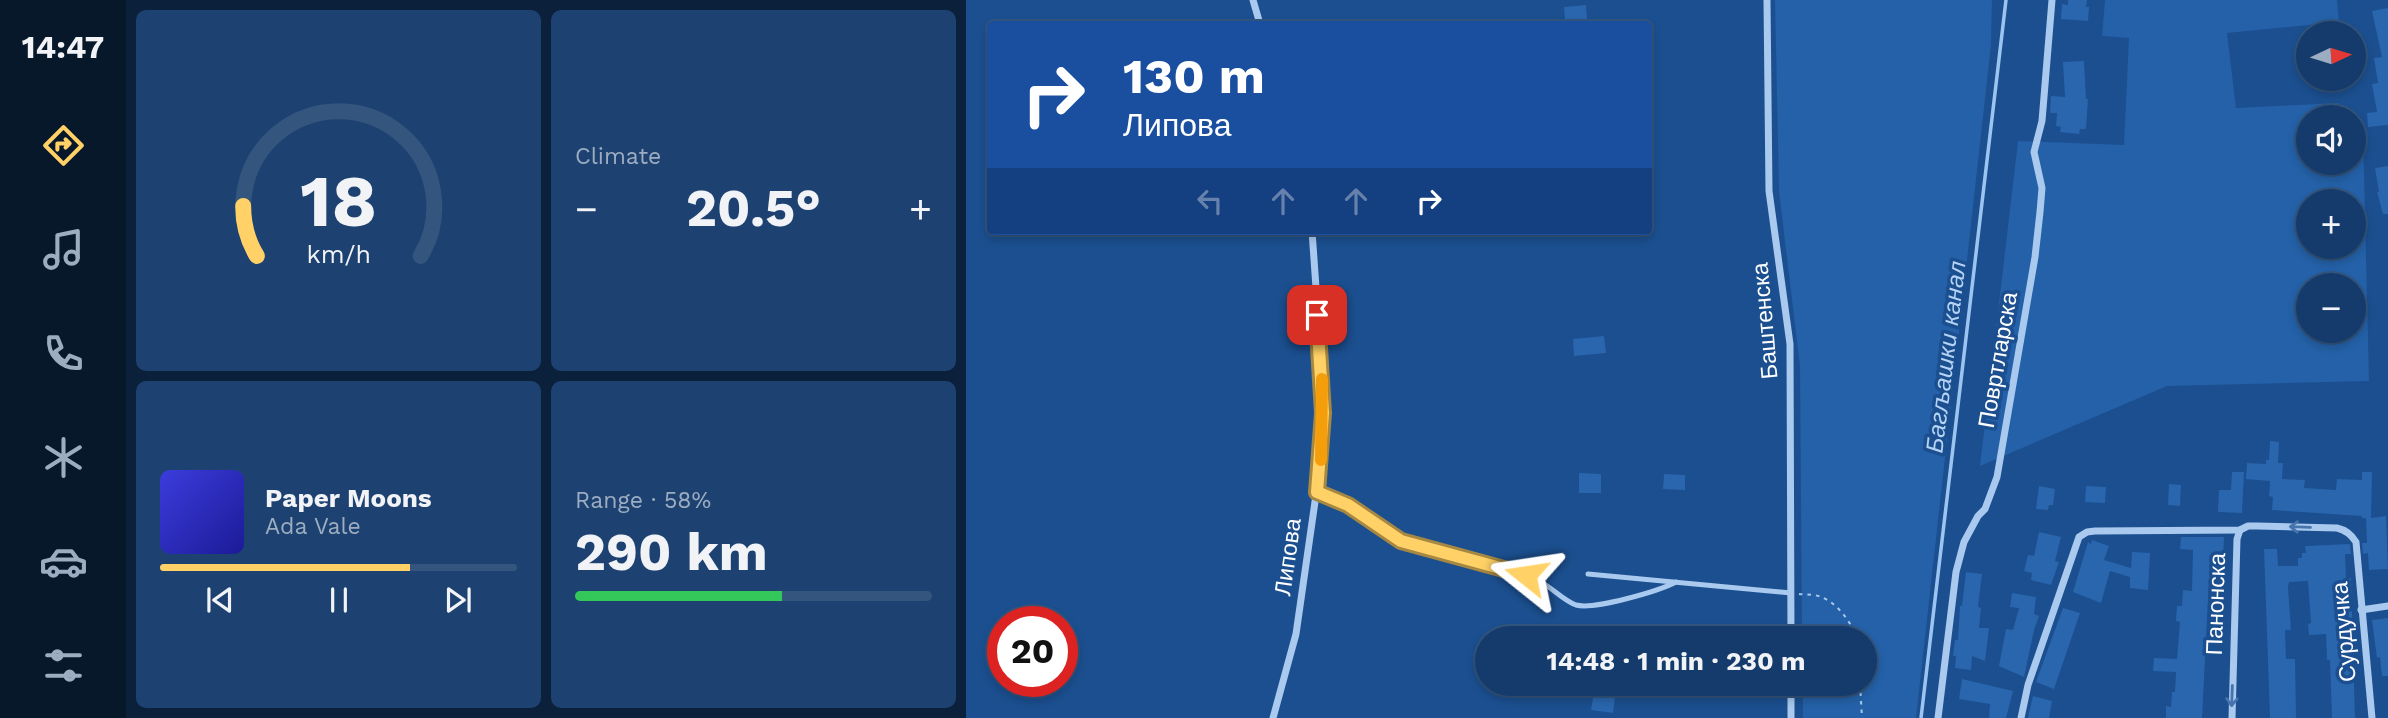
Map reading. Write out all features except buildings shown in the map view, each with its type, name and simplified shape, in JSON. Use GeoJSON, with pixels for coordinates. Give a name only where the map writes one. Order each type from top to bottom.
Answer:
{"type":"FeatureCollection","features":[{"type":"Feature","properties":{"kind":"street"},"geometry":{"type":"LineString","coordinates":[[1253,0],[1259,21]]}},
{"type":"Feature","properties":{"kind":"street","name":"Баштенска"},"geometry":{"type":"LineString","coordinates":[[1767,0],[1769,191],[1790,344],[1791,626]]}},
{"type":"Feature","properties":{"kind":"street","name":"Повртларска"},"geometry":{"type":"LineString","coordinates":[[1938,718],[1955,572],[1964,542],[1978,516],[1985,509],[1997,477],[2035,257],[2042,188],[2034,152],[2042,121],[2052,0]]}},
{"type":"Feature","properties":{"kind":"street","name":"Липова"},"geometry":{"type":"LineString","coordinates":[[1273,718],[1296,634],[1317,492],[1322,437],[1323,387],[1311,235]]}},
{"type":"Feature","properties":{"kind":"street","name":"Панонска"},"geometry":{"type":"LineString","coordinates":[[2232,718],[2236,539],[2240,530],[2250,526],[2337,528],[2347,531],[2356,542]]}},
{"type":"Feature","properties":{"kind":"street"},"geometry":{"type":"LineString","coordinates":[[2021,718],[2028,685],[2080,537],[2095,531],[2240,530]]}},
{"type":"Feature","properties":{"kind":"street","name":"Сурдучка"},"geometry":{"type":"LineString","coordinates":[[2356,542],[2372,718]]}},
{"type":"Feature","properties":{"kind":"street"},"geometry":{"type":"LineString","coordinates":[[2361,610],[2388,606]]}},
{"type":"Feature","properties":{"kind":"street"},"geometry":{"type":"LineString","coordinates":[[1791,696],[1791,718]]}},
{"type":"Feature","properties":{"kind":"lane"},"geometry":{"type":"LineString","coordinates":[[1317,492],[1348,505],[1401,541],[1535,579],[1580,606],[1621,599],[1676,582]]}},
{"type":"Feature","properties":{"kind":"lane"},"geometry":{"type":"LineString","coordinates":[[1588,574],[1791,593]]}},
{"type":"Feature","properties":{"kind":"path"},"geometry":{"type":"LineString","coordinates":[[1791,593],[1822,597],[1835,606],[1850,626]]}},
{"type":"Feature","properties":{"kind":"path"},"geometry":{"type":"LineString","coordinates":[[1861,696],[1862,718]]}},
{"type":"Feature","properties":{"kind":"shaded area"},"geometry":{"type":"Polygon","coordinates":[[[1775,0],[1992,0],[1991,45],[1916,718],[1803,718],[1803,696],[1877,696],[1877,626],[1802,626],[1800,366],[1779,191],[1775,0]]]}},
{"type":"Feature","properties":{"kind":"shaded area"},"geometry":{"type":"Polygon","coordinates":[[[2105,0],[2337,0],[2339,21],[2296,21],[2296,26],[2227,33],[2236,108],[2296,105],[2296,175],[2364,175],[2364,189],[2296,189],[2296,259],[2366,259],[2366,256],[2369,381],[2167,386],[1980,466],[2018,141],[2124,145],[2129,38],[2102,36],[2105,0]]]}},
{"type":"Feature","properties":{"kind":"shaded area"},"geometry":{"type":"Polygon","coordinates":[[[2339,103],[2339,105],[2298,105],[2339,103]]]}},
{"type":"Feature","properties":{"kind":"waterway","name":"Багљашки канал"},"geometry":{"type":"LineString","coordinates":[[1921,718],[2006,0]]}},
{"type":"Feature","properties":{"kind":"slow traffic"},"geometry":{"type":"LineString","coordinates":[[1321,460],[1322,379]]}},
{"type":"Feature","properties":{"kind":"route"},"geometry":{"type":"LineString","coordinates":[[1317,315],[1323,413],[1317,492],[1348,505],[1384,532],[1401,541],[1526,575]]}}]}
